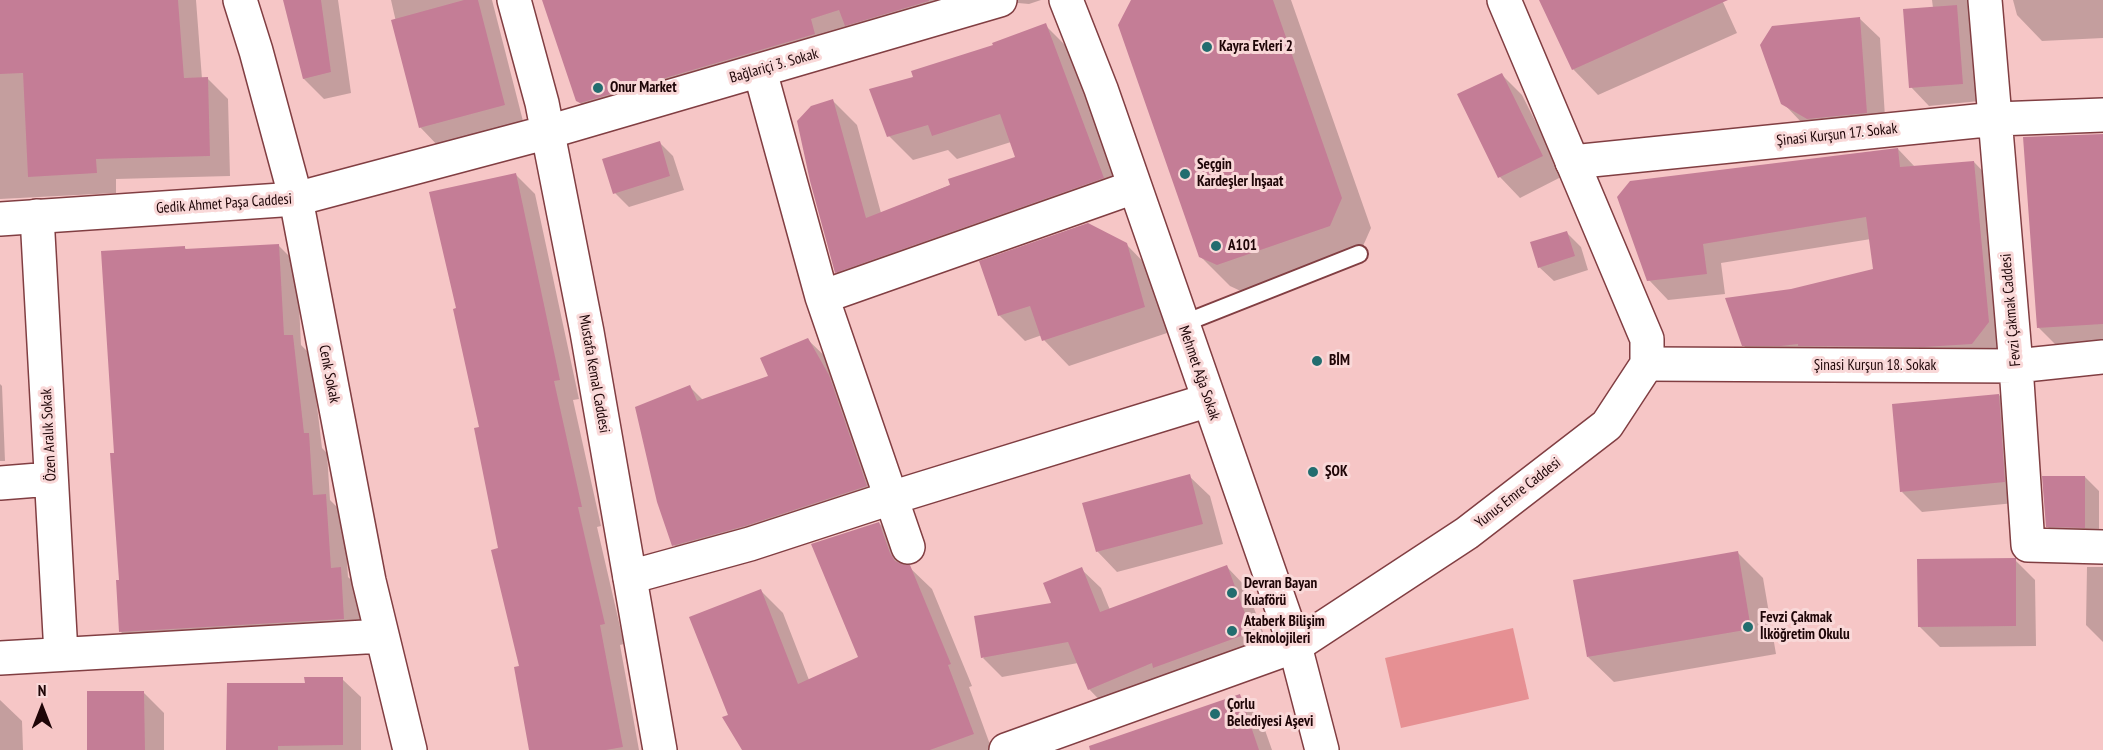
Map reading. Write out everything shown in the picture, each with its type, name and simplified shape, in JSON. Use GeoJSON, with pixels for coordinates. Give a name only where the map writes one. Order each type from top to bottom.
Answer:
{"type":"FeatureCollection","features":[{"type":"Feature","properties":{"kind":"street","name":"Cenk Sokak"},"geometry":{"type":"LineString","coordinates":[[240,0],[296,200],[369,581],[410,750]]}},
{"type":"Feature","properties":{"kind":"street","name":"Mustafa Kemal Caddesi"},"geometry":{"type":"LineString","coordinates":[[514,0],[542,103],[587,332],[660,750]]}},
{"type":"Feature","properties":{"kind":"street","name":"Bağlariçi 3. Sokak"},"geometry":{"type":"LineString","coordinates":[[548,132],[1000,0]]}},
{"type":"Feature","properties":{"kind":"street","name":"Mehmet Ağa Sokak"},"geometry":{"type":"LineString","coordinates":[[1066,0],[1101,88],[1295,646],[1322,750]]}},
{"type":"Feature","properties":{"kind":"street"},"geometry":{"type":"LineString","coordinates":[[1504,0],[1647,339],[1647,364]]}},
{"type":"Feature","properties":{"kind":"street","name":"Fevzi Çakmak Caddesi"},"geometry":{"type":"LineString","coordinates":[[1985,0],[2016,366],[2028,545],[2103,547]]}},
{"type":"Feature","properties":{"kind":"street"},"geometry":{"type":"LineString","coordinates":[[760,70],[822,297],[908,547]]}},
{"type":"Feature","properties":{"kind":"street","name":"Şinasi Kurşun 17. Sokak"},"geometry":{"type":"LineString","coordinates":[[1572,162],[1996,119],[2103,115]]}},
{"type":"Feature","properties":{"kind":"street","name":"Gedik Ahmet Paşa Caddesi"},"geometry":{"type":"LineString","coordinates":[[0,219],[296,200],[548,132]]}},
{"type":"Feature","properties":{"kind":"street"},"geometry":{"type":"LineString","coordinates":[[822,297],[1134,187]]}},
{"type":"Feature","properties":{"kind":"street","name":"Özen Aralık Sokak"},"geometry":{"type":"LineString","coordinates":[[38,216],[61,654]]}},
{"type":"Feature","properties":{"kind":"street","name":"Şinasi Kurşun 18. Sokak"},"geometry":{"type":"LineString","coordinates":[[1647,364],[2016,366],[2103,357]]}},
{"type":"Feature","properties":{"kind":"street","name":"Yunus Emre Caddesi"},"geometry":{"type":"LineString","coordinates":[[1006,750],[1295,646],[1467,533],[1606,425],[1647,364]]}},
{"type":"Feature","properties":{"kind":"street"},"geometry":{"type":"LineString","coordinates":[[630,577],[750,544],[1209,400]]}},
{"type":"Feature","properties":{"kind":"street"},"geometry":{"type":"LineString","coordinates":[[0,483],[51,479]]}},
{"type":"Feature","properties":{"kind":"street"},"geometry":{"type":"LineString","coordinates":[[0,658],[382,636]]}},
{"type":"Feature","properties":{"kind":"lane"},"geometry":{"type":"LineString","coordinates":[[1182,324],[1359,254]]}},
{"type":"Feature","properties":{"kind":"shaded area"},"geometry":{"type":"Polygon","coordinates":[[[1513,628],[1529,699],[1401,728],[1385,658],[1513,628]]]}},
{"type":"Feature","properties":{"kind":"building"},"geometry":{"type":"Polygon","coordinates":[[[0,0],[178,0],[184,78],[208,77],[210,156],[96,159],[97,173],[28,177],[23,73],[0,74],[0,0]]]}},
{"type":"Feature","properties":{"kind":"building"},"geometry":{"type":"Polygon","coordinates":[[[283,0],[321,0],[331,72],[303,79],[283,0]]]}},
{"type":"Feature","properties":{"kind":"building"},"geometry":{"type":"Polygon","coordinates":[[[464,0],[478,0],[505,105],[419,128],[391,20],[464,0]]]}},
{"type":"Feature","properties":{"kind":"building"},"geometry":{"type":"Polygon","coordinates":[[[542,0],[929,1],[845,26],[839,10],[811,19],[815,34],[580,103],[576,101],[542,0]]]}},
{"type":"Feature","properties":{"kind":"building"},"geometry":{"type":"Polygon","coordinates":[[[1131,0],[1273,0],[1342,198],[1330,226],[1217,265],[1199,257],[1118,25],[1131,0]]]}},
{"type":"Feature","properties":{"kind":"building"},"geometry":{"type":"Polygon","coordinates":[[[1539,0],[1728,0],[1572,70],[1539,0]]]}},
{"type":"Feature","properties":{"kind":"building"},"geometry":{"type":"Polygon","coordinates":[[[1957,5],[1963,84],[1909,88],[1903,9],[1957,5]]]}},
{"type":"Feature","properties":{"kind":"building"},"geometry":{"type":"Polygon","coordinates":[[[1860,17],[1867,113],[1807,119],[1781,104],[1760,45],[1772,26],[1860,17]]]}},
{"type":"Feature","properties":{"kind":"building"},"geometry":{"type":"Polygon","coordinates":[[[1046,23],[1104,178],[835,273],[810,181],[797,121],[811,106],[833,99],[866,218],[950,185],[948,179],[1015,157],[1000,114],[932,136],[928,125],[887,137],[869,89],[913,77],[911,71],[993,45],[992,43],[1046,23]]]}},
{"type":"Feature","properties":{"kind":"building"},"geometry":{"type":"Polygon","coordinates":[[[1502,73],[1543,156],[1498,178],[1457,94],[1502,73]]]}},
{"type":"Feature","properties":{"kind":"building"},"geometry":{"type":"Polygon","coordinates":[[[2103,134],[2103,324],[2037,328],[2023,137],[2103,134]]]}},
{"type":"Feature","properties":{"kind":"building"},"geometry":{"type":"Polygon","coordinates":[[[660,141],[670,176],[613,194],[602,159],[660,141]]]}},
{"type":"Feature","properties":{"kind":"building"},"geometry":{"type":"Polygon","coordinates":[[[1898,148],[1900,167],[1974,161],[1989,322],[1972,344],[1924,347],[1798,346],[1798,344],[1742,346],[1725,298],[1791,289],[1873,269],[1866,217],[1703,244],[1707,274],[1647,281],[1617,197],[1630,181],[1898,148]]]}},
{"type":"Feature","properties":{"kind":"building"},"geometry":{"type":"Polygon","coordinates":[[[516,173],[560,380],[554,381],[582,507],[578,507],[605,624],[600,625],[623,747],[606,750],[529,750],[514,667],[519,666],[491,550],[498,548],[474,428],[479,427],[453,309],[456,308],[429,192],[516,173]]]}},
{"type":"Feature","properties":{"kind":"building"},"geometry":{"type":"Polygon","coordinates":[[[1088,223],[1127,243],[1145,307],[1042,341],[1030,306],[998,316],[979,261],[1088,223]]]}},
{"type":"Feature","properties":{"kind":"building"},"geometry":{"type":"Polygon","coordinates":[[[1567,231],[1575,256],[1538,268],[1530,242],[1567,231]]]}},
{"type":"Feature","properties":{"kind":"building"},"geometry":{"type":"Polygon","coordinates":[[[279,244],[284,335],[293,335],[304,433],[309,433],[313,495],[326,494],[331,568],[341,567],[344,619],[119,632],[116,580],[119,580],[110,453],[114,453],[101,251],[279,244]]]}},
{"type":"Feature","properties":{"kind":"building"},"geometry":{"type":"Polygon","coordinates":[[[808,338],[829,375],[867,486],[745,526],[672,546],[657,502],[635,407],[690,385],[697,401],[768,376],[760,358],[808,338]]]}},
{"type":"Feature","properties":{"kind":"building"},"geometry":{"type":"Polygon","coordinates":[[[1999,394],[2005,482],[1900,492],[1892,404],[1999,394]]]}},
{"type":"Feature","properties":{"kind":"building"},"geometry":{"type":"Polygon","coordinates":[[[1190,474],[1203,524],[1096,552],[1082,503],[1190,474]]]}},
{"type":"Feature","properties":{"kind":"building"},"geometry":{"type":"Polygon","coordinates":[[[2042,476],[2085,476],[2085,528],[2046,527],[2042,476]]]}},
{"type":"Feature","properties":{"kind":"building"},"geometry":{"type":"Polygon","coordinates":[[[879,522],[895,561],[910,565],[951,664],[948,665],[974,734],[930,750],[742,750],[722,717],[728,715],[689,617],[761,589],[798,684],[858,657],[811,544],[879,522]]]}},
{"type":"Feature","properties":{"kind":"building"},"geometry":{"type":"Polygon","coordinates":[[[1738,551],[1751,629],[1587,657],[1573,580],[1738,551]]]}},
{"type":"Feature","properties":{"kind":"building"},"geometry":{"type":"Polygon","coordinates":[[[2016,558],[2016,626],[1918,627],[1917,559],[2016,558]]]}},
{"type":"Feature","properties":{"kind":"building"},"geometry":{"type":"Polygon","coordinates":[[[1227,565],[1252,632],[1153,668],[1152,663],[1088,690],[1068,642],[981,658],[974,616],[1051,603],[1043,583],[1082,567],[1100,612],[1227,565]]]}},
{"type":"Feature","properties":{"kind":"building"},"geometry":{"type":"Polygon","coordinates":[[[304,677],[343,677],[343,745],[278,746],[278,750],[226,750],[227,683],[305,683],[304,677]]]}},
{"type":"Feature","properties":{"kind":"building"},"geometry":{"type":"Polygon","coordinates":[[[87,691],[144,691],[145,750],[87,750],[87,691]]]}},
{"type":"Feature","properties":{"kind":"building","name":"Çorlu Belediyesi Aşevi"},"geometry":{"type":"Polygon","coordinates":[[[1240,694],[1259,750],[1090,750],[1089,746],[1240,694]]]}},
{"type":"Feature","properties":{"kind":"place","name":"Kayra Evleri 2"},"geometry":{"type":"Point","coordinates":[1207,47]}},
{"type":"Feature","properties":{"kind":"place","name":"Onur Market"},"geometry":{"type":"Point","coordinates":[598,88]}},
{"type":"Feature","properties":{"kind":"place","name":"Seçgin Kardeşler İnşaat"},"geometry":{"type":"Point","coordinates":[1185,174]}},
{"type":"Feature","properties":{"kind":"place","name":"A101"},"geometry":{"type":"Point","coordinates":[1216,246]}},
{"type":"Feature","properties":{"kind":"place","name":"BİM"},"geometry":{"type":"Point","coordinates":[1317,361]}},
{"type":"Feature","properties":{"kind":"place","name":"ŞOK"},"geometry":{"type":"Point","coordinates":[1313,472]}},
{"type":"Feature","properties":{"kind":"place","name":"Devran Bayan Kuaförü"},"geometry":{"type":"Point","coordinates":[1232,593]}},
{"type":"Feature","properties":{"kind":"place","name":"Fevzi Çakmak İlköğretim Okulu"},"geometry":{"type":"Point","coordinates":[1748,627]}},
{"type":"Feature","properties":{"kind":"place","name":"Ataberk Bilişim Teknolojileri"},"geometry":{"type":"Point","coordinates":[1232,631]}},
{"type":"Feature","properties":{"kind":"place","name":"Çorlu Belediyesi Aşevi"},"geometry":{"type":"Point","coordinates":[1215,714]}}]}
